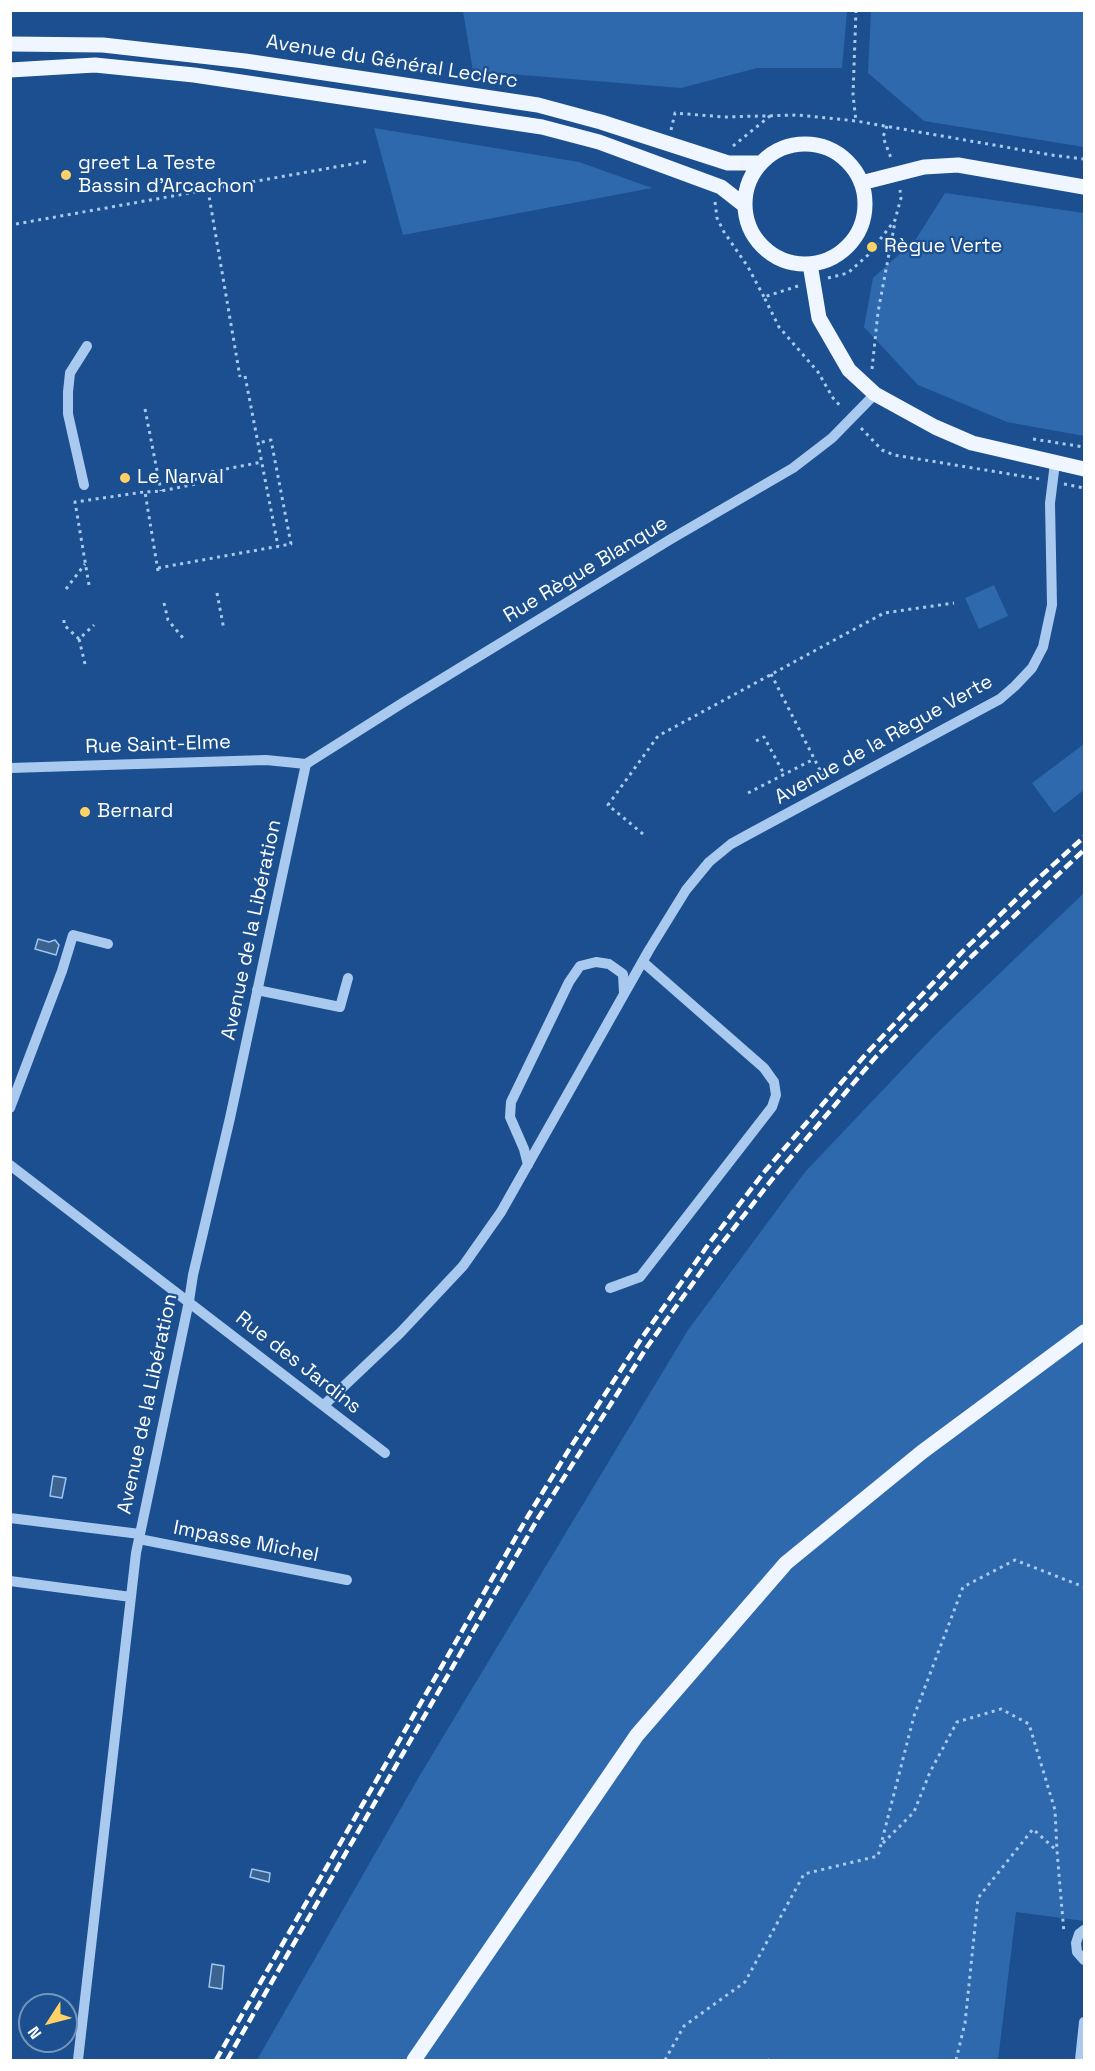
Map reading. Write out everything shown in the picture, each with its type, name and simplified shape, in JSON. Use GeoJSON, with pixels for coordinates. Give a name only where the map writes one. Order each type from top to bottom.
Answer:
{"type":"FeatureCollection","features":[{"type":"Feature","properties":{"kind":"main road","name":"Avenue du Général Leclerc"},"geometry":{"type":"LineString","coordinates":[[10,44],[103,45],[246,62],[538,105],[601,122],[728,163],[761,163]]}},
{"type":"Feature","properties":{"kind":"main road"},"geometry":{"type":"LineString","coordinates":[[10,70],[95,65],[194,75],[542,127],[599,142],[721,187],[744,205]]}},
{"type":"Feature","properties":{"kind":"main road"},"geometry":{"type":"LineString","coordinates":[[796,144],[817,145],[836,152],[851,166],[861,183],[865,201],[863,219],[856,236],[844,250],[828,260],[810,264],[794,263],[778,258],[764,249],[750,229],[744,205],[746,189],[761,163],[777,150],[796,144]]}},
{"type":"Feature","properties":{"kind":"main road"},"geometry":{"type":"LineString","coordinates":[[861,183],[924,167],[958,165],[1084,187]]}},
{"type":"Feature","properties":{"kind":"main road"},"geometry":{"type":"LineString","coordinates":[[810,264],[819,318],[849,370],[875,394],[935,428],[972,443],[1084,469]]}},
{"type":"Feature","properties":{"kind":"main road"},"geometry":{"type":"LineString","coordinates":[[414,2061],[637,1735],[786,1563],[922,1452],[1084,1332]]}},
{"type":"Feature","properties":{"kind":"street"},"geometry":{"type":"LineString","coordinates":[[84,484],[68,414],[68,392],[70,373],[87,346]]}},
{"type":"Feature","properties":{"kind":"street","name":"Rue Règue Blanque"},"geometry":{"type":"LineString","coordinates":[[306,764],[433,683],[793,468],[832,438],[875,394]]}},
{"type":"Feature","properties":{"kind":"street","name":"Avenue de la Règue Verte"},"geometry":{"type":"LineString","coordinates":[[324,1405],[400,1333],[463,1266],[501,1212],[686,890],[709,862],[731,844],[1000,699],[1032,668],[1043,647],[1052,605],[1050,503],[1055,463]]}},
{"type":"Feature","properties":{"kind":"street","name":"Rue Saint-Elme"},"geometry":{"type":"LineString","coordinates":[[10,768],[266,760],[306,764]]}},
{"type":"Feature","properties":{"kind":"street","name":"Avenue de la Libération"},"geometry":{"type":"LineString","coordinates":[[78,2061],[139,1537],[193,1275],[231,1118],[306,764]]}},
{"type":"Feature","properties":{"kind":"street"},"geometry":{"type":"LineString","coordinates":[[10,1108],[74,934],[108,944]]}},
{"type":"Feature","properties":{"kind":"street"},"geometry":{"type":"LineString","coordinates":[[528,1165],[524,1149],[510,1117],[511,1102],[569,982],[580,966],[596,962],[609,964],[623,974],[625,987],[623,999]]}},
{"type":"Feature","properties":{"kind":"street"},"geometry":{"type":"LineString","coordinates":[[610,1288],[640,1277],[772,1107],[776,1095],[774,1082],[764,1068],[643,962]]}},
{"type":"Feature","properties":{"kind":"street"},"geometry":{"type":"LineString","coordinates":[[257,990],[340,1007],[348,978]]}},
{"type":"Feature","properties":{"kind":"street","name":"Rue des Jardins"},"geometry":{"type":"LineString","coordinates":[[10,1165],[385,1453]]}},
{"type":"Feature","properties":{"kind":"street","name":"Impasse Michel"},"geometry":{"type":"LineString","coordinates":[[10,1518],[139,1537],[347,1580]]}},
{"type":"Feature","properties":{"kind":"street"},"geometry":{"type":"LineString","coordinates":[[10,1581],[131,1597]]}},
{"type":"Feature","properties":{"kind":"street"},"geometry":{"type":"LineString","coordinates":[[1084,1930],[1079,1934],[1076,1943],[1077,1952],[1084,1960]]}},
{"type":"Feature","properties":{"kind":"street"},"geometry":{"type":"LineString","coordinates":[[1080,2061],[1084,2022]]}},
{"type":"Feature","properties":{"kind":"path"},"geometry":{"type":"LineString","coordinates":[[856,10],[853,95],[856,121]]}},
{"type":"Feature","properties":{"kind":"path"},"geometry":{"type":"LineString","coordinates":[[667,143],[675,113],[724,117],[798,115],[856,121],[1084,159]]}},
{"type":"Feature","properties":{"kind":"path"},"geometry":{"type":"LineString","coordinates":[[876,376],[872,371],[878,312],[901,198],[897,173],[883,137],[886,126]]}},
{"type":"Feature","properties":{"kind":"path"},"geometry":{"type":"LineString","coordinates":[[16,224],[369,161]]}},
{"type":"Feature","properties":{"kind":"path"},"geometry":{"type":"LineString","coordinates":[[208,190],[240,377]]}},
{"type":"Feature","properties":{"kind":"path"},"geometry":{"type":"LineString","coordinates":[[718,194],[715,203],[717,218],[748,267],[779,327],[818,372],[833,398],[882,450],[894,455],[997,470],[1084,488]]}},
{"type":"Feature","properties":{"kind":"path"},"geometry":{"type":"LineString","coordinates":[[764,297],[848,273],[868,255],[895,220]]}},
{"type":"Feature","properties":{"kind":"path"},"geometry":{"type":"LineString","coordinates":[[245,376],[278,546]]}},
{"type":"Feature","properties":{"kind":"path"},"geometry":{"type":"LineString","coordinates":[[145,409],[161,491]]}},
{"type":"Feature","properties":{"kind":"path"},"geometry":{"type":"LineString","coordinates":[[1028,438],[1084,447]]}},
{"type":"Feature","properties":{"kind":"path"},"geometry":{"type":"LineString","coordinates":[[145,492],[158,570],[291,544],[271,441],[258,442]]}},
{"type":"Feature","properties":{"kind":"path"},"geometry":{"type":"LineString","coordinates":[[89,585],[75,502],[196,484],[195,475],[262,462]]}},
{"type":"Feature","properties":{"kind":"path"},"geometry":{"type":"LineString","coordinates":[[66,589],[86,563]]}},
{"type":"Feature","properties":{"kind":"path"},"geometry":{"type":"LineString","coordinates":[[217,593],[224,630]]}},
{"type":"Feature","properties":{"kind":"path"},"geometry":{"type":"LineString","coordinates":[[164,603],[168,620],[183,638]]}},
{"type":"Feature","properties":{"kind":"path"},"geometry":{"type":"LineString","coordinates":[[643,834],[608,805],[658,736],[884,613],[954,603]]}},
{"type":"Feature","properties":{"kind":"path"},"geometry":{"type":"LineString","coordinates":[[64,620],[64,625],[79,639],[85,664]]}},
{"type":"Feature","properties":{"kind":"path"},"geometry":{"type":"LineString","coordinates":[[79,639],[94,625]]}},
{"type":"Feature","properties":{"kind":"path"},"geometry":{"type":"LineString","coordinates":[[771,674],[830,790]]}},
{"type":"Feature","properties":{"kind":"path"},"geometry":{"type":"LineString","coordinates":[[756,741],[764,737],[784,774]]}},
{"type":"Feature","properties":{"kind":"path"},"geometry":{"type":"LineString","coordinates":[[748,793],[814,759]]}},
{"type":"Feature","properties":{"kind":"path"},"geometry":{"type":"LineString","coordinates":[[665,2061],[684,2026],[745,1982],[804,1874],[879,1856],[914,1716],[963,1587],[1015,1560],[1084,1587]]}},
{"type":"Feature","properties":{"kind":"path"},"geometry":{"type":"LineString","coordinates":[[881,1845],[914,1812],[930,1772],[957,1722],[1001,1709],[1029,1724],[1055,1810],[1064,1940]]}},
{"type":"Feature","properties":{"kind":"path"},"geometry":{"type":"LineString","coordinates":[[956,2061],[965,2024],[978,1898],[1033,1829],[1057,1851]]}},
{"type":"Feature","properties":{"kind":"shaded area"},"geometry":{"type":"Polygon","coordinates":[[[463,10],[847,11],[842,68],[757,68],[681,88],[473,71],[463,10]]]}},
{"type":"Feature","properties":{"kind":"shaded area"},"geometry":{"type":"Polygon","coordinates":[[[871,11],[1084,11],[1084,147],[924,121],[868,73],[871,11]]]}},
{"type":"Feature","properties":{"kind":"shaded area"},"geometry":{"type":"Polygon","coordinates":[[[374,128],[579,162],[652,188],[403,235],[374,128]]]}},
{"type":"Feature","properties":{"kind":"shaded area"},"geometry":{"type":"Polygon","coordinates":[[[945,193],[1084,213],[1084,436],[1007,422],[918,385],[864,327],[873,278],[916,239],[945,193]]]}},
{"type":"Feature","properties":{"kind":"shaded area"},"geometry":{"type":"Polygon","coordinates":[[[994,585],[1008,616],[979,629],[965,598],[994,585]]]}},
{"type":"Feature","properties":{"kind":"shaded area"},"geometry":{"type":"Polygon","coordinates":[[[1084,744],[1084,790],[1054,813],[1032,783],[1084,744]]]}},
{"type":"Feature","properties":{"kind":"shaded area"},"geometry":{"type":"Polygon","coordinates":[[[1084,893],[1084,1921],[1016,1912],[998,2060],[257,2060],[420,1775],[688,1330],[805,1172],[936,1034],[1084,893]]]}},
{"type":"Feature","properties":{"kind":"shaded area"},"geometry":{"type":"Polygon","coordinates":[[[38,939],[49,942],[55,940],[59,945],[56,955],[35,949],[38,939]]]}},
{"type":"Feature","properties":{"kind":"shaded area"},"geometry":{"type":"Polygon","coordinates":[[[53,1476],[66,1478],[62,1498],[50,1496],[53,1476]]]}},
{"type":"Feature","properties":{"kind":"shaded area"},"geometry":{"type":"Polygon","coordinates":[[[252,1869],[270,1873],[269,1882],[250,1877],[252,1869]]]}},
{"type":"Feature","properties":{"kind":"shaded area"},"geometry":{"type":"Polygon","coordinates":[[[212,1964],[224,1966],[222,1989],[209,1987],[212,1964]]]}},
{"type":"Feature","properties":{"kind":"railway"},"geometry":{"type":"LineString","coordinates":[[216,2060],[528,1516],[641,1339],[708,1245],[765,1171],[866,1054],[964,950],[1084,837]]}},
{"type":"Feature","properties":{"kind":"railway"},"geometry":{"type":"LineString","coordinates":[[227,2060],[537,1520],[647,1347],[716,1251],[774,1177],[874,1059],[972,956],[1084,850]]}},
{"type":"Feature","properties":{"kind":"place","name":"greet La Teste Bassin d'Arcachon"},"geometry":{"type":"Point","coordinates":[66,175]}},
{"type":"Feature","properties":{"kind":"place","name":"Règue Verte"},"geometry":{"type":"Point","coordinates":[872,247]}},
{"type":"Feature","properties":{"kind":"place","name":"Le Narval"},"geometry":{"type":"Point","coordinates":[125,478]}},
{"type":"Feature","properties":{"kind":"place","name":"Bernard"},"geometry":{"type":"Point","coordinates":[85,812]}}]}
